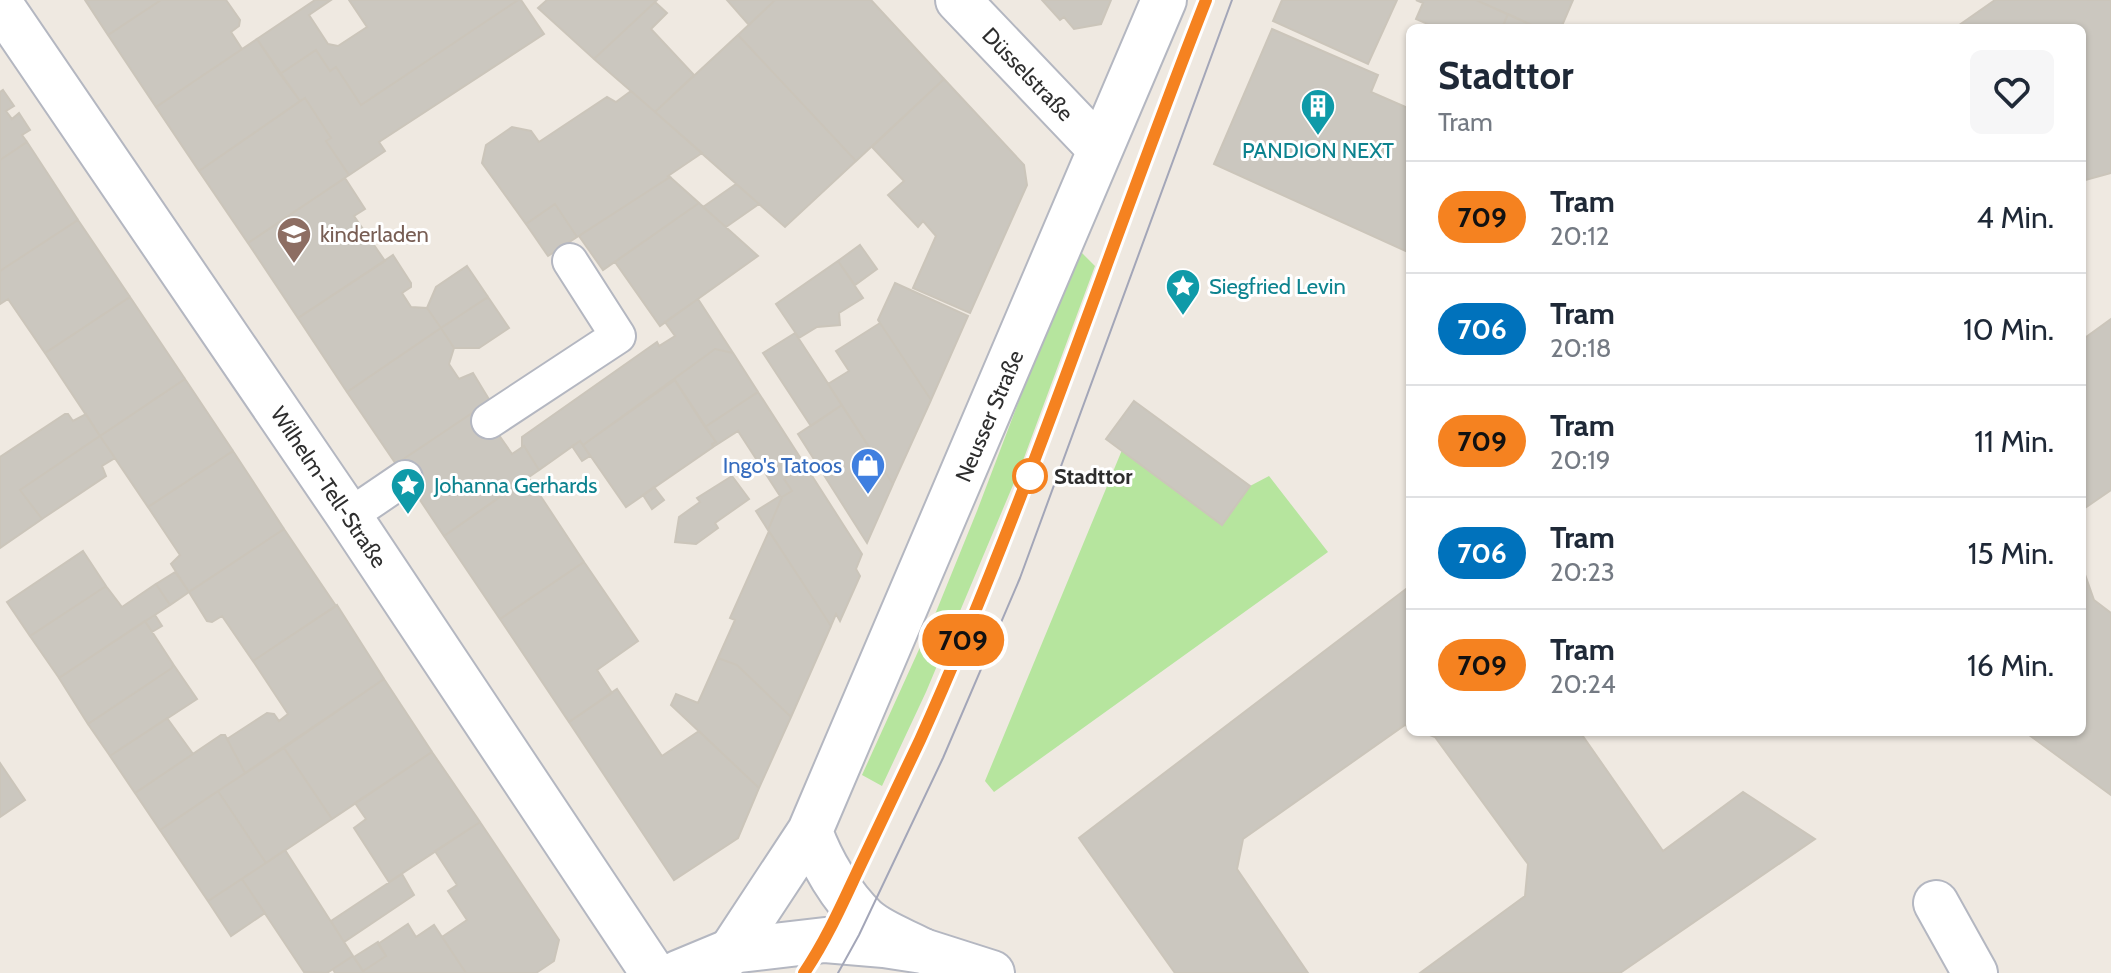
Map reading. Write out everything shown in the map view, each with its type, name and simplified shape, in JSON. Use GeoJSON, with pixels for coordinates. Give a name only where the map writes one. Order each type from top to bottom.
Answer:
{"type":"FeatureCollection","features":[{"type":"Feature","properties":{"kind":"street","name":"Düsselstraße"},"geometry":{"type":"LineString","coordinates":[[958,0],[1099,148]]}},
{"type":"Feature","properties":{"kind":"street","name":"Neusser Straße"},"geometry":{"type":"LineString","coordinates":[[722,962],[810,831],[1164,0]]}},
{"type":"Feature","properties":{"kind":"street","name":"Wilhelm-Tell-Straße"},"geometry":{"type":"LineString","coordinates":[[0,4],[349,516],[653,973]]}},
{"type":"Feature","properties":{"kind":"street"},"geometry":{"type":"LineString","coordinates":[[810,831],[818,854],[866,920],[923,951]]}},
{"type":"Feature","properties":{"kind":"street"},"geometry":{"type":"LineString","coordinates":[[1936,903],[1975,973]]}},
{"type":"Feature","properties":{"kind":"street"},"geometry":{"type":"LineString","coordinates":[[678,973],[825,940],[923,951],[992,973]]}},
{"type":"Feature","properties":{"kind":"lane"},"geometry":{"type":"LineString","coordinates":[[489,421],[618,336],[570,261]]}},
{"type":"Feature","properties":{"kind":"lane"},"geometry":{"type":"LineString","coordinates":[[349,516],[405,478]]}},
{"type":"Feature","properties":{"kind":"green space"},"geometry":{"type":"Polygon","coordinates":[[[1077,248],[1095,266],[1021,466],[926,692],[882,786],[862,775],[936,612],[1077,248]]]}},
{"type":"Feature","properties":{"kind":"green space"},"geometry":{"type":"Polygon","coordinates":[[[1122,450],[1250,486],[1269,476],[1328,552],[994,792],[985,781],[1122,450]]]}},
{"type":"Feature","properties":{"kind":"building"},"geometry":{"type":"Polygon","coordinates":[[[85,0],[161,0],[108,35],[85,0]]]}},
{"type":"Feature","properties":{"kind":"building"},"geometry":{"type":"Polygon","coordinates":[[[161,0],[226,0],[240,20],[239,26],[231,32],[242,49],[156,107],[108,35],[161,0]]]}},
{"type":"Feature","properties":{"kind":"building"},"geometry":{"type":"Polygon","coordinates":[[[315,0],[331,0],[309,15],[328,44],[338,46],[367,27],[349,0],[518,0],[361,105],[336,67],[330,71],[316,50],[280,74],[257,39],[315,0]]]}},
{"type":"Feature","properties":{"kind":"building"},"geometry":{"type":"Polygon","coordinates":[[[518,0],[544,34],[379,142],[385,151],[349,175],[326,141],[331,138],[305,98],[300,101],[280,74],[316,50],[330,71],[336,67],[361,105],[518,0]]]}},
{"type":"Feature","properties":{"kind":"building"},"geometry":{"type":"Polygon","coordinates":[[[547,0],[657,0],[594,59],[538,8],[547,0]]]}},
{"type":"Feature","properties":{"kind":"building"},"geometry":{"type":"Polygon","coordinates":[[[727,0],[775,0],[749,25],[727,0]]]}},
{"type":"Feature","properties":{"kind":"building"},"geometry":{"type":"Polygon","coordinates":[[[775,0],[871,0],[944,79],[856,161],[738,35],[775,0]]]}},
{"type":"Feature","properties":{"kind":"building"},"geometry":{"type":"Polygon","coordinates":[[[1042,0],[1111,0],[1101,24],[1074,29],[1064,17],[1060,20],[1042,0]]]}},
{"type":"Feature","properties":{"kind":"building"},"geometry":{"type":"Polygon","coordinates":[[[1282,0],[1397,0],[1368,64],[1273,21],[1282,0]]]}},
{"type":"Feature","properties":{"kind":"building"},"geometry":{"type":"Polygon","coordinates":[[[1416,0],[1476,0],[1508,14],[1504,24],[1428,24],[1416,19],[1423,3],[1416,0]]]}},
{"type":"Feature","properties":{"kind":"building"},"geometry":{"type":"Polygon","coordinates":[[[1476,0],[1573,0],[1563,24],[1529,24],[1476,0]]]}},
{"type":"Feature","properties":{"kind":"building"},"geometry":{"type":"Polygon","coordinates":[[[1995,0],[2111,0],[2111,173],[2086,180],[2086,24],[1961,24],[1995,0]]]}},
{"type":"Feature","properties":{"kind":"building"},"geometry":{"type":"Polygon","coordinates":[[[655,2],[667,13],[651,29],[694,75],[655,112],[594,59],[655,2]]]}},
{"type":"Feature","properties":{"kind":"building"},"geometry":{"type":"Polygon","coordinates":[[[1508,14],[1529,24],[1504,24],[1508,14]]]}},
{"type":"Feature","properties":{"kind":"building","name":"PANDION NEXT"},"geometry":{"type":"Polygon","coordinates":[[[1272,29],[1378,75],[1371,92],[1406,107],[1406,251],[1214,164],[1272,29]]]}},
{"type":"Feature","properties":{"kind":"building"},"geometry":{"type":"Polygon","coordinates":[[[738,35],[856,161],[785,227],[655,112],[738,35]]]}},
{"type":"Feature","properties":{"kind":"building"},"geometry":{"type":"Polygon","coordinates":[[[257,39],[300,101],[199,171],[156,107],[257,39]]]}},
{"type":"Feature","properties":{"kind":"building"},"geometry":{"type":"Polygon","coordinates":[[[944,79],[1024,165],[1027,185],[970,313],[913,288],[936,236],[923,221],[918,227],[888,195],[904,181],[872,147],[944,79]]]}},
{"type":"Feature","properties":{"kind":"building"},"geometry":{"type":"Polygon","coordinates":[[[3,90],[14,106],[6,111],[12,119],[19,113],[30,130],[22,135],[27,142],[0,160],[0,92],[3,90]]]}},
{"type":"Feature","properties":{"kind":"building"},"geometry":{"type":"Polygon","coordinates":[[[631,91],[702,153],[577,237],[555,204],[526,224],[482,163],[486,145],[512,127],[531,131],[539,142],[607,97],[616,102],[631,91]]]}},
{"type":"Feature","properties":{"kind":"building"},"geometry":{"type":"Polygon","coordinates":[[[305,98],[331,138],[326,141],[349,175],[248,243],[199,171],[305,98]]]}},
{"type":"Feature","properties":{"kind":"building"},"geometry":{"type":"Polygon","coordinates":[[[27,142],[78,220],[0,271],[0,160],[27,142]]]}},
{"type":"Feature","properties":{"kind":"building"},"geometry":{"type":"Polygon","coordinates":[[[670,177],[699,203],[603,270],[579,236],[670,177]]]}},
{"type":"Feature","properties":{"kind":"building"},"geometry":{"type":"Polygon","coordinates":[[[345,178],[365,209],[354,216],[385,261],[298,318],[248,243],[345,178]]]}},
{"type":"Feature","properties":{"kind":"building"},"geometry":{"type":"Polygon","coordinates":[[[736,184],[759,204],[726,227],[703,207],[736,184]]]}},
{"type":"Feature","properties":{"kind":"building"},"geometry":{"type":"Polygon","coordinates":[[[699,203],[758,256],[660,326],[615,262],[699,203]]]}},
{"type":"Feature","properties":{"kind":"building"},"geometry":{"type":"Polygon","coordinates":[[[555,204],[577,237],[548,256],[526,224],[555,204]]]}},
{"type":"Feature","properties":{"kind":"building"},"geometry":{"type":"Polygon","coordinates":[[[78,220],[130,297],[45,353],[8,299],[0,304],[0,271],[78,220]]]}},
{"type":"Feature","properties":{"kind":"building"},"geometry":{"type":"Polygon","coordinates":[[[860,245],[877,269],[855,285],[838,261],[860,245]]]}},
{"type":"Feature","properties":{"kind":"building"},"geometry":{"type":"Polygon","coordinates":[[[393,255],[411,283],[411,287],[402,293],[411,307],[427,308],[441,328],[347,392],[298,318],[393,255]]]}},
{"type":"Feature","properties":{"kind":"building"},"geometry":{"type":"Polygon","coordinates":[[[838,261],[863,298],[839,313],[840,325],[817,327],[799,338],[776,304],[838,261]]]}},
{"type":"Feature","properties":{"kind":"building"},"geometry":{"type":"Polygon","coordinates":[[[467,266],[488,297],[441,328],[427,308],[436,287],[467,266]]]}},
{"type":"Feature","properties":{"kind":"building"},"geometry":{"type":"Polygon","coordinates":[[[895,283],[968,316],[931,400],[878,320],[895,283]]]}},
{"type":"Feature","properties":{"kind":"building"},"geometry":{"type":"Polygon","coordinates":[[[130,297],[185,379],[100,436],[45,353],[130,297]]]}},
{"type":"Feature","properties":{"kind":"building"},"geometry":{"type":"Polygon","coordinates":[[[488,297],[509,328],[479,348],[454,348],[441,328],[488,297]]]}},
{"type":"Feature","properties":{"kind":"building"},"geometry":{"type":"Polygon","coordinates":[[[698,299],[733,353],[715,349],[583,445],[580,441],[539,470],[522,447],[522,437],[657,342],[659,346],[675,336],[665,322],[698,299]]]}},
{"type":"Feature","properties":{"kind":"building"},"geometry":{"type":"Polygon","coordinates":[[[2111,319],[2111,490],[2086,507],[2086,337],[2111,319]]]}},
{"type":"Feature","properties":{"kind":"building"},"geometry":{"type":"Polygon","coordinates":[[[880,323],[931,400],[893,484],[828,384],[849,371],[836,351],[880,323]]]}},
{"type":"Feature","properties":{"kind":"building"},"geometry":{"type":"Polygon","coordinates":[[[441,328],[454,348],[449,364],[459,379],[473,373],[490,401],[396,464],[347,392],[441,328]]]}},
{"type":"Feature","properties":{"kind":"building"},"geometry":{"type":"Polygon","coordinates":[[[795,333],[842,405],[811,426],[763,353],[795,333]]]}},
{"type":"Feature","properties":{"kind":"building"},"geometry":{"type":"Polygon","coordinates":[[[715,349],[733,353],[758,392],[705,427],[674,379],[715,349]]]}},
{"type":"Feature","properties":{"kind":"building"},"geometry":{"type":"Polygon","coordinates":[[[185,379],[233,451],[148,507],[100,436],[185,379]]]}},
{"type":"Feature","properties":{"kind":"building"},"geometry":{"type":"Polygon","coordinates":[[[675,380],[716,442],[626,507],[583,445],[675,380]]]}},
{"type":"Feature","properties":{"kind":"building"},"geometry":{"type":"Polygon","coordinates":[[[758,392],[805,465],[784,479],[792,491],[782,497],[768,530],[756,511],[780,496],[738,431],[713,447],[712,444],[716,442],[705,427],[758,392]]]}},
{"type":"Feature","properties":{"kind":"building"},"geometry":{"type":"Polygon","coordinates":[[[1134,401],[1250,486],[1222,525],[1106,439],[1134,401]]]}},
{"type":"Feature","properties":{"kind":"building"},"geometry":{"type":"Polygon","coordinates":[[[842,405],[893,484],[867,543],[798,434],[842,405]]]}},
{"type":"Feature","properties":{"kind":"building"},"geometry":{"type":"Polygon","coordinates":[[[480,408],[512,454],[524,446],[539,470],[444,536],[396,464],[480,408]]]}},
{"type":"Feature","properties":{"kind":"building"},"geometry":{"type":"Polygon","coordinates":[[[65,414],[73,421],[86,414],[100,436],[20,490],[42,519],[0,548],[0,457],[65,414]]]}},
{"type":"Feature","properties":{"kind":"building"},"geometry":{"type":"Polygon","coordinates":[[[100,436],[115,458],[102,466],[106,476],[42,519],[20,490],[100,436]]]}},
{"type":"Feature","properties":{"kind":"building"},"geometry":{"type":"Polygon","coordinates":[[[580,441],[590,456],[582,461],[572,446],[580,441]]]}},
{"type":"Feature","properties":{"kind":"building"},"geometry":{"type":"Polygon","coordinates":[[[233,451],[284,529],[189,592],[171,564],[180,555],[148,507],[233,451]]]}},
{"type":"Feature","properties":{"kind":"building"},"geometry":{"type":"Polygon","coordinates":[[[805,465],[862,554],[856,569],[860,576],[840,621],[836,614],[831,626],[768,530],[782,497],[792,491],[784,479],[805,465]]]}},
{"type":"Feature","properties":{"kind":"building"},"geometry":{"type":"Polygon","coordinates":[[[732,476],[749,499],[715,523],[718,528],[696,544],[675,542],[679,517],[700,502],[697,498],[732,476]]]}},
{"type":"Feature","properties":{"kind":"building"},"geometry":{"type":"Polygon","coordinates":[[[528,477],[584,562],[500,619],[444,536],[528,477]]]}},
{"type":"Feature","properties":{"kind":"building"},"geometry":{"type":"Polygon","coordinates":[[[654,487],[664,500],[652,509],[643,495],[654,487]]]}},
{"type":"Feature","properties":{"kind":"building"},"geometry":{"type":"Polygon","coordinates":[[[284,529],[336,606],[253,661],[222,616],[212,622],[207,621],[189,592],[284,529]]]}},
{"type":"Feature","properties":{"kind":"building"},"geometry":{"type":"Polygon","coordinates":[[[769,531],[831,626],[791,717],[737,665],[718,658],[735,620],[730,618],[769,531]]]}},
{"type":"Feature","properties":{"kind":"building"},"geometry":{"type":"Polygon","coordinates":[[[83,551],[106,586],[30,636],[7,602],[83,551]]]}},
{"type":"Feature","properties":{"kind":"building"},"geometry":{"type":"Polygon","coordinates":[[[584,562],[638,641],[597,670],[612,693],[569,722],[500,619],[584,562]]]}},
{"type":"Feature","properties":{"kind":"building"},"geometry":{"type":"Polygon","coordinates":[[[175,572],[189,592],[170,605],[156,584],[175,572]]]}},
{"type":"Feature","properties":{"kind":"building"},"geometry":{"type":"Polygon","coordinates":[[[2086,577],[2094,600],[2111,613],[2111,795],[2030,736],[2086,736],[2086,577]]]}},
{"type":"Feature","properties":{"kind":"building"},"geometry":{"type":"Polygon","coordinates":[[[156,584],[170,605],[59,678],[30,636],[106,586],[122,607],[156,584]]]}},
{"type":"Feature","properties":{"kind":"building"},"geometry":{"type":"Polygon","coordinates":[[[1406,589],[1406,725],[1243,839],[1237,869],[1308,973],[1175,973],[1079,838],[1406,589]]]}},
{"type":"Feature","properties":{"kind":"building"},"geometry":{"type":"Polygon","coordinates":[[[337,605],[384,679],[245,773],[227,739],[267,713],[274,714],[279,721],[288,714],[253,661],[337,605]]]}},
{"type":"Feature","properties":{"kind":"building"},"geometry":{"type":"Polygon","coordinates":[[[155,615],[162,626],[152,632],[145,621],[155,615]]]}},
{"type":"Feature","properties":{"kind":"building"},"geometry":{"type":"Polygon","coordinates":[[[145,621],[173,664],[172,668],[88,724],[59,678],[145,621]]]}},
{"type":"Feature","properties":{"kind":"building"},"geometry":{"type":"Polygon","coordinates":[[[718,658],[737,665],[791,717],[759,788],[671,705],[676,694],[698,703],[718,658]]]}},
{"type":"Feature","properties":{"kind":"building"},"geometry":{"type":"Polygon","coordinates":[[[173,664],[197,699],[110,756],[88,724],[172,668],[173,664]]]}},
{"type":"Feature","properties":{"kind":"building"},"geometry":{"type":"Polygon","coordinates":[[[384,679],[432,752],[332,819],[284,748],[384,679]]]}},
{"type":"Feature","properties":{"kind":"building"},"geometry":{"type":"Polygon","coordinates":[[[617,689],[662,756],[699,731],[759,788],[738,838],[674,880],[569,722],[617,689]]]}},
{"type":"Feature","properties":{"kind":"building"},"geometry":{"type":"Polygon","coordinates":[[[167,718],[193,754],[135,793],[110,756],[167,718]]]}},
{"type":"Feature","properties":{"kind":"building"},"geometry":{"type":"Polygon","coordinates":[[[225,735],[245,773],[160,830],[135,793],[225,735]]]}},
{"type":"Feature","properties":{"kind":"building"},"geometry":{"type":"Polygon","coordinates":[[[1432,736],[1583,736],[1663,851],[1743,792],[1815,839],[1620,973],[1420,973],[1525,896],[1528,864],[1432,736]]]}},
{"type":"Feature","properties":{"kind":"building"},"geometry":{"type":"Polygon","coordinates":[[[284,748],[332,819],[266,863],[218,791],[284,748]]]}},
{"type":"Feature","properties":{"kind":"building"},"geometry":{"type":"Polygon","coordinates":[[[432,752],[480,822],[389,882],[354,828],[366,819],[355,803],[432,752]]]}},
{"type":"Feature","properties":{"kind":"building"},"geometry":{"type":"Polygon","coordinates":[[[0,763],[25,800],[0,817],[0,763]]]}},
{"type":"Feature","properties":{"kind":"building"},"geometry":{"type":"Polygon","coordinates":[[[218,791],[266,863],[208,901],[160,830],[218,791]]]}},
{"type":"Feature","properties":{"kind":"building"},"geometry":{"type":"Polygon","coordinates":[[[480,822],[559,940],[554,961],[536,973],[466,973],[442,937],[467,920],[448,891],[457,885],[435,851],[480,822]]]}},
{"type":"Feature","properties":{"kind":"building"},"geometry":{"type":"Polygon","coordinates":[[[285,850],[353,956],[327,973],[304,972],[242,879],[285,850]]]}},
{"type":"Feature","properties":{"kind":"building"},"geometry":{"type":"Polygon","coordinates":[[[402,874],[414,895],[344,942],[331,921],[402,874]]]}},
{"type":"Feature","properties":{"kind":"building"},"geometry":{"type":"Polygon","coordinates":[[[242,879],[265,913],[231,936],[208,901],[242,879]]]}},
{"type":"Feature","properties":{"kind":"building"},"geometry":{"type":"Polygon","coordinates":[[[408,924],[416,937],[434,925],[466,973],[364,973],[386,956],[378,944],[408,924]]]}},
{"type":"Feature","properties":{"kind":"building"},"geometry":{"type":"Polygon","coordinates":[[[378,942],[386,956],[363,971],[354,957],[378,942]]]}},
{"type":"Feature","properties":{"kind":"building"},"geometry":{"type":"Polygon","coordinates":[[[353,956],[364,973],[335,973],[333,969],[353,956]]]}},
{"type":"Feature","properties":{"kind":"tram line"},"geometry":{"type":"LineString","coordinates":[[804,973],[841,907],[960,649],[1033,464],[1206,0]]}},
{"type":"Feature","properties":{"kind":"tram line","name":"709"},"geometry":{"type":"LineString","coordinates":[[804,973],[830,930],[892,801],[990,577],[1035,464],[1206,0]]}},
{"type":"Feature","properties":{"kind":"tram line"},"geometry":{"type":"LineString","coordinates":[[838,973],[943,758],[1020,578],[1232,0]]}},
{"type":"Feature","properties":{"kind":"place","name":"PANDION NEXT"},"geometry":{"type":"Point","coordinates":[1318,137]}},
{"type":"Feature","properties":{"kind":"place","name":"kinderladen"},"geometry":{"type":"Point","coordinates":[294,265]}},
{"type":"Feature","properties":{"kind":"place","name":"Siegfried Levin"},"geometry":{"type":"Point","coordinates":[1183,317]}},
{"type":"Feature","properties":{"kind":"place","name":"Stadttor"},"geometry":{"type":"Point","coordinates":[1030,476]}},
{"type":"Feature","properties":{"kind":"place","name":"Ingo's Tatoos"},"geometry":{"type":"Point","coordinates":[868,496]}},
{"type":"Feature","properties":{"kind":"place","name":"Johanna Gerhards"},"geometry":{"type":"Point","coordinates":[408,516]}}]}
